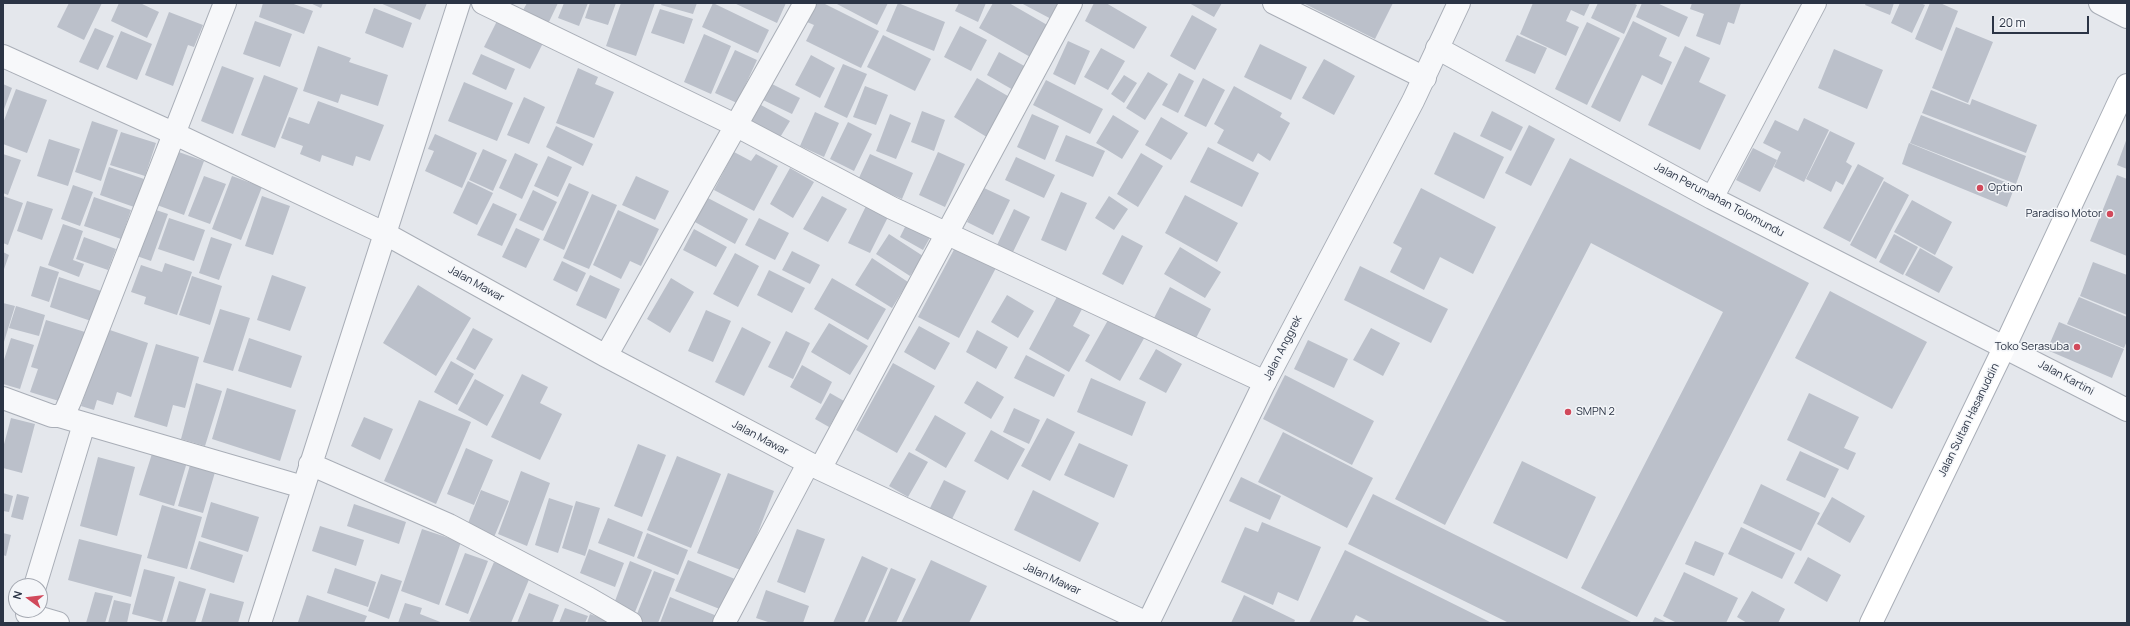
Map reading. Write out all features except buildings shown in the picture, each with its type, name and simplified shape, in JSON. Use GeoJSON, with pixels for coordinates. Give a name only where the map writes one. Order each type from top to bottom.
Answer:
{"type":"FeatureCollection","features":[{"type":"Feature","properties":{"kind":"main road","name":"Jalan Sultan Hasanuddin"},"geometry":{"type":"LineString","coordinates":[[1871,623],[2127,85]]}},
{"type":"Feature","properties":{"kind":"street"},"geometry":{"type":"LineString","coordinates":[[59,416],[65,412],[70,401],[173,133],[225,3]]}},
{"type":"Feature","properties":{"kind":"street"},"geometry":{"type":"LineString","coordinates":[[260,623],[459,3]]}},
{"type":"Feature","properties":{"kind":"street"},"geometry":{"type":"LineString","coordinates":[[483,3],[737,126],[892,208],[1265,382]]}},
{"type":"Feature","properties":{"kind":"street"},"geometry":{"type":"LineString","coordinates":[[606,356],[805,3]]}},
{"type":"Feature","properties":{"kind":"street"},"geometry":{"type":"LineString","coordinates":[[724,623],[814,467],[1070,3]]}},
{"type":"Feature","properties":{"kind":"street"},"geometry":{"type":"LineString","coordinates":[[1274,3],[1425,78]]}},
{"type":"Feature","properties":{"kind":"street","name":"Jalan Anggrek"},"geometry":{"type":"LineString","coordinates":[[1148,623],[1265,382],[1425,78],[1437,48],[1459,3]]}},
{"type":"Feature","properties":{"kind":"street"},"geometry":{"type":"LineString","coordinates":[[1712,198],[1815,3]]}},
{"type":"Feature","properties":{"kind":"street"},"geometry":{"type":"LineString","coordinates":[[2100,3],[2127,17]]}},
{"type":"Feature","properties":{"kind":"street","name":"Jalan Perumahan Tolomundu"},"geometry":{"type":"LineString","coordinates":[[1437,48],[1712,198],[2004,346]]}},
{"type":"Feature","properties":{"kind":"street","name":"Jalan Mawar"},"geometry":{"type":"LineString","coordinates":[[3,56],[173,133],[384,233],[606,356],[814,467],[1148,623]]}},
{"type":"Feature","properties":{"kind":"street","name":"Jalan Kartini"},"geometry":{"type":"LineString","coordinates":[[2004,346],[2127,410]]}},
{"type":"Feature","properties":{"kind":"street"},"geometry":{"type":"LineString","coordinates":[[3,398],[52,416],[59,416],[303,487]]}},
{"type":"Feature","properties":{"kind":"street"},"geometry":{"type":"LineString","coordinates":[[38,578],[84,424]]}},
{"type":"Feature","properties":{"kind":"street"},"geometry":{"type":"LineString","coordinates":[[310,464],[449,525],[588,598],[631,623]]}},
{"type":"Feature","properties":{"kind":"street"},"geometry":{"type":"LineString","coordinates":[[41,618],[58,623]]}},
{"type":"Feature","properties":{"kind":"place","name":"Option"},"geometry":{"type":"Point","coordinates":[1980,188]}},
{"type":"Feature","properties":{"kind":"place","name":"Paradiso Motor"},"geometry":{"type":"Point","coordinates":[2110,214]}},
{"type":"Feature","properties":{"kind":"place","name":"Toko Serasuba"},"geometry":{"type":"Point","coordinates":[2077,347]}},
{"type":"Feature","properties":{"kind":"place","name":"SMPN 2"},"geometry":{"type":"Point","coordinates":[1568,412]}}]}
